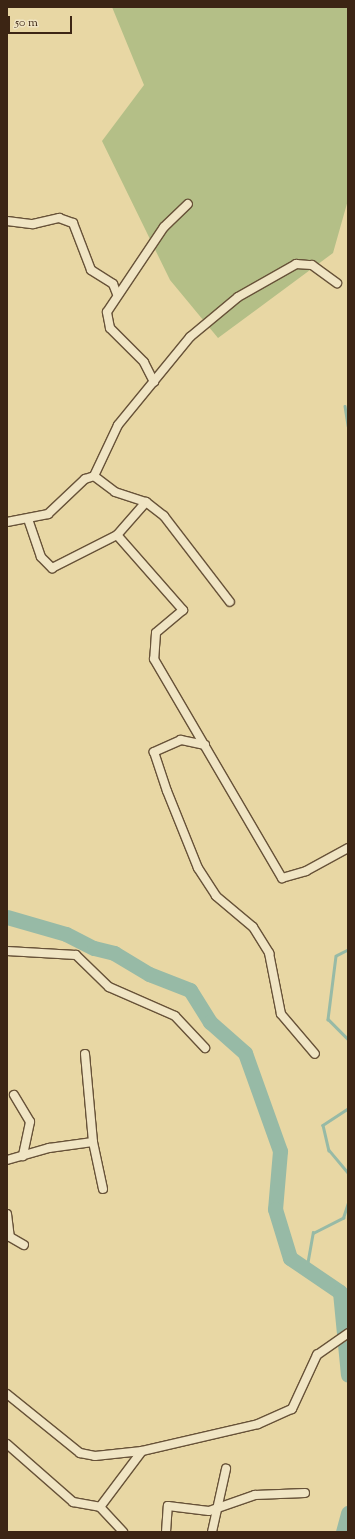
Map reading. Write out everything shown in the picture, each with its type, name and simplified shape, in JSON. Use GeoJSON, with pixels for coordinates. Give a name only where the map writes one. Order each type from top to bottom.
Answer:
{"type":"FeatureCollection","features":[{"type":"Feature","properties":{"kind":"street"},"geometry":{"type":"LineString","coordinates":[[154,382],[144,362],[110,328],[107,312],[117,294],[164,227],[188,204]]}},
{"type":"Feature","properties":{"kind":"street"},"geometry":{"type":"LineString","coordinates":[[7,222],[32,224],[58,218],[73,223],[91,270],[113,284],[117,294]]}},
{"type":"Feature","properties":{"kind":"street"},"geometry":{"type":"LineString","coordinates":[[7,522],[48,514],[85,479],[94,476],[118,425],[190,337],[238,297],[296,264],[312,265],[337,283]]}},
{"type":"Feature","properties":{"kind":"street"},"geometry":{"type":"LineString","coordinates":[[94,476],[115,492],[146,502],[164,516],[230,602]]}},
{"type":"Feature","properties":{"kind":"street"},"geometry":{"type":"LineString","coordinates":[[28,519],[41,557],[52,568],[117,535],[146,502]]}},
{"type":"Feature","properties":{"kind":"street"},"geometry":{"type":"LineString","coordinates":[[117,535],[183,610],[156,633],[154,659],[282,878],[306,871],[348,848]]}},
{"type":"Feature","properties":{"kind":"street"},"geometry":{"type":"LineString","coordinates":[[205,745],[181,740],[166,743],[154,752],[167,791],[198,868],[216,896],[253,927],[269,953],[281,1014],[315,1054]]}},
{"type":"Feature","properties":{"kind":"street"},"geometry":{"type":"LineString","coordinates":[[7,951],[76,955],[108,987],[175,1016],[205,1048]]}},
{"type":"Feature","properties":{"kind":"street"},"geometry":{"type":"LineString","coordinates":[[85,1054],[93,1142],[103,1189]]}},
{"type":"Feature","properties":{"kind":"street"},"geometry":{"type":"LineString","coordinates":[[14,1094],[30,1122],[23,1156]]}},
{"type":"Feature","properties":{"kind":"street"},"geometry":{"type":"LineString","coordinates":[[7,1160],[93,1142]]}},
{"type":"Feature","properties":{"kind":"street"},"geometry":{"type":"LineString","coordinates":[[7,1214],[10,1237],[24,1245]]}},
{"type":"Feature","properties":{"kind":"street"},"geometry":{"type":"LineString","coordinates":[[7,1394],[80,1454],[95,1456],[142,1451],[258,1424],[292,1409],[318,1355],[336,1340],[348,1333]]}},
{"type":"Feature","properties":{"kind":"street"},"geometry":{"type":"LineString","coordinates":[[7,1444],[72,1502],[100,1507],[123,1532]]}},
{"type":"Feature","properties":{"kind":"street"},"geometry":{"type":"LineString","coordinates":[[100,1507],[142,1451]]}},
{"type":"Feature","properties":{"kind":"street"},"geometry":{"type":"LineString","coordinates":[[212,1532],[226,1469]]}},
{"type":"Feature","properties":{"kind":"street"},"geometry":{"type":"LineString","coordinates":[[166,1532],[168,1506],[209,1511],[255,1495],[305,1493]]}},
{"type":"Feature","properties":{"kind":"green space"},"geometry":{"type":"Polygon","coordinates":[[[112,7],[348,7],[348,200],[333,253],[218,338],[170,280],[102,141],[144,85],[112,7]]]}},
{"type":"Feature","properties":{"kind":"waterway"},"geometry":{"type":"LineString","coordinates":[[345,406],[348,426]]}},
{"type":"Feature","properties":{"kind":"waterway"},"geometry":{"type":"LineString","coordinates":[[7,917],[66,934],[94,948],[114,953],[149,974],[190,990],[210,1022],[245,1053],[280,1151],[275,1209],[290,1258],[340,1292],[348,1375]]}},
{"type":"Feature","properties":{"kind":"waterway"},"geometry":{"type":"LineString","coordinates":[[348,950],[336,956],[328,1019],[348,1039]]}},
{"type":"Feature","properties":{"kind":"waterway"},"geometry":{"type":"LineString","coordinates":[[348,1109],[323,1125],[329,1150],[348,1173]]}},
{"type":"Feature","properties":{"kind":"waterway"},"geometry":{"type":"LineString","coordinates":[[306,1271],[313,1233],[343,1218],[348,1203]]}},
{"type":"Feature","properties":{"kind":"waterway"},"geometry":{"type":"LineString","coordinates":[[343,1532],[348,1513]]}}]}
